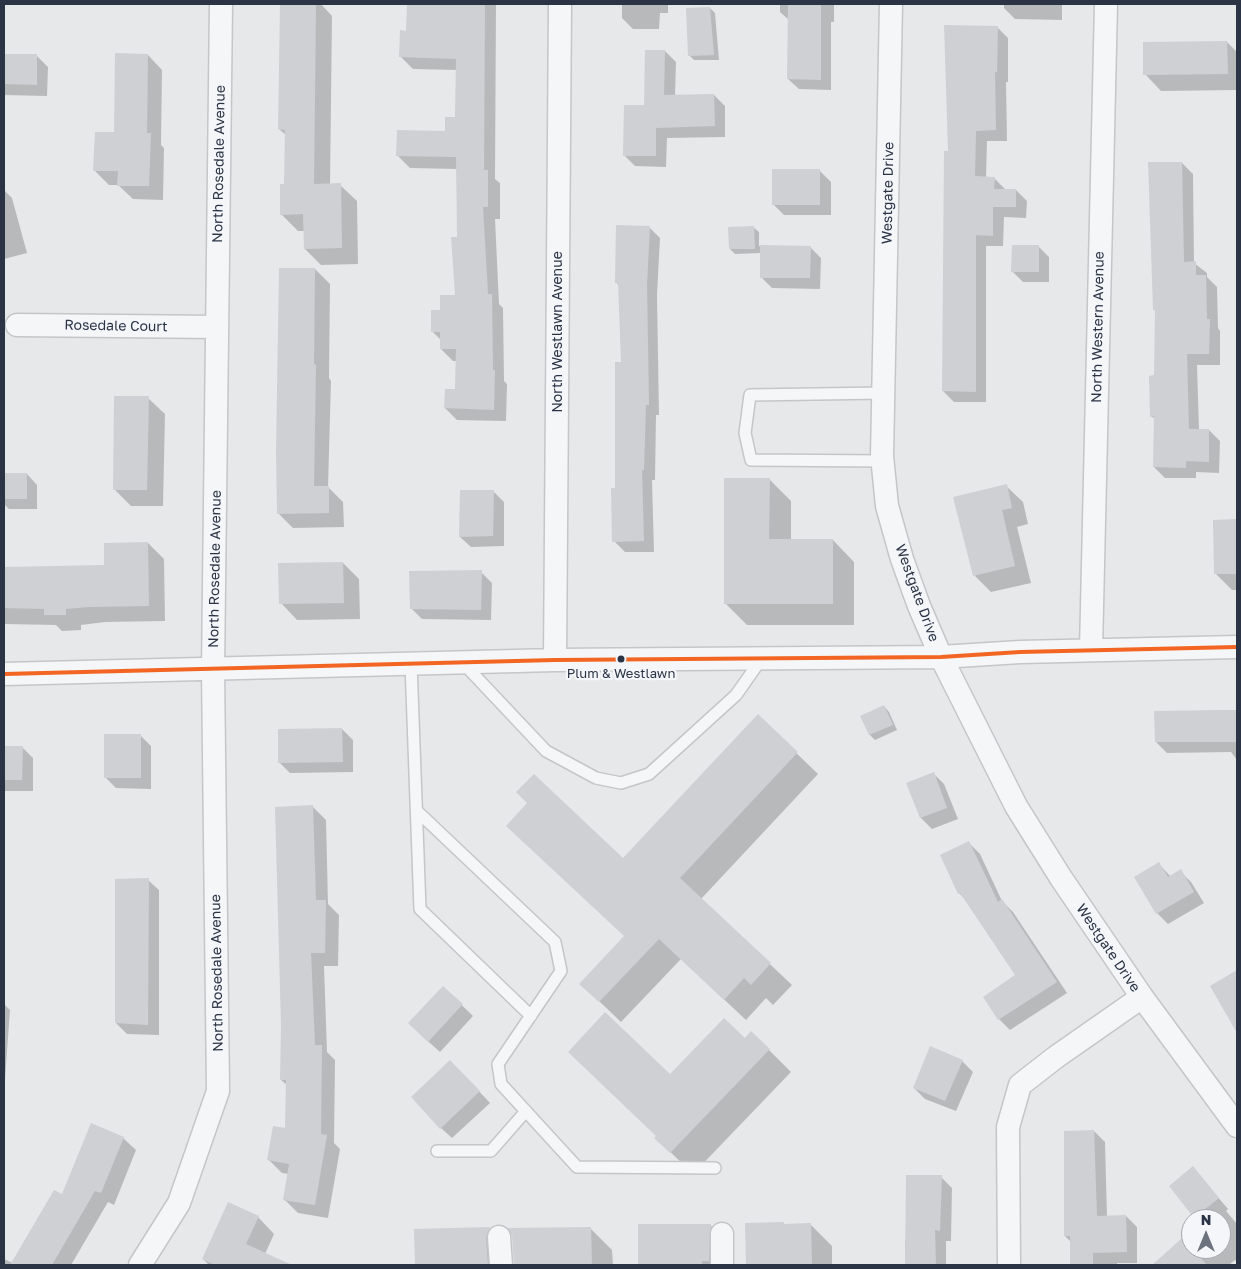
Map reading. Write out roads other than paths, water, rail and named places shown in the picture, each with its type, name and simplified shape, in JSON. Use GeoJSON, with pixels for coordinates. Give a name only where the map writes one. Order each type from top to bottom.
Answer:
{"type":"FeatureCollection","features":[{"type":"Feature","properties":{"kind":"street","name":"North Rosedale Avenue"},"geometry":{"type":"LineString","coordinates":[[140,1265],[179,1203],[218,1091],[213,670],[221,4]]}},
{"type":"Feature","properties":{"kind":"street","name":"North Westlawn Avenue"},"geometry":{"type":"LineString","coordinates":[[554,660],[560,4]]}},
{"type":"Feature","properties":{"kind":"street","name":"Westgate Drive"},"geometry":{"type":"LineString","coordinates":[[891,4],[883,461],[887,506],[902,559],[919,606],[941,657],[1016,806],[1061,878],[1142,997],[1237,1126]]}},
{"type":"Feature","properties":{"kind":"street","name":"North Western Avenue"},"geometry":{"type":"LineString","coordinates":[[1091,650],[1106,4]]}},
{"type":"Feature","properties":{"kind":"street","name":"Rosedale Court"},"geometry":{"type":"LineString","coordinates":[[17,325],[216,328]]}},
{"type":"Feature","properties":{"kind":"street"},"geometry":{"type":"LineString","coordinates":[[4,674],[554,660],[941,657],[1020,652],[1237,647]]}},
{"type":"Feature","properties":{"kind":"street"},"geometry":{"type":"LineString","coordinates":[[1009,1265],[1008,1127],[1020,1085],[1056,1057],[1142,997]]}},
{"type":"Feature","properties":{"kind":"street"},"geometry":{"type":"LineString","coordinates":[[722,1234],[722,1265]]}},
{"type":"Feature","properties":{"kind":"street"},"geometry":{"type":"LineString","coordinates":[[499,1236],[501,1265]]}},
{"type":"Feature","properties":{"kind":"lane"},"geometry":{"type":"LineString","coordinates":[[883,461],[751,460],[745,433],[750,395],[884,393]]}},
{"type":"Feature","properties":{"kind":"lane"},"geometry":{"type":"LineString","coordinates":[[463,663],[546,752],[596,778],[621,783],[649,774],[736,695],[762,658]]}},
{"type":"Feature","properties":{"kind":"lane"},"geometry":{"type":"LineString","coordinates":[[411,664],[420,909],[531,1016]]}},
{"type":"Feature","properties":{"kind":"lane"},"geometry":{"type":"LineString","coordinates":[[416,811],[555,942],[561,971],[498,1064],[501,1084],[577,1167],[715,1168]]}},
{"type":"Feature","properties":{"kind":"lane"},"geometry":{"type":"LineString","coordinates":[[438,1151],[491,1151],[526,1111]]}},
{"type":"Feature","properties":{"kind":"place","name":"Plum & Westlawn"},"geometry":{"type":"Point","coordinates":[621,659]}}]}
